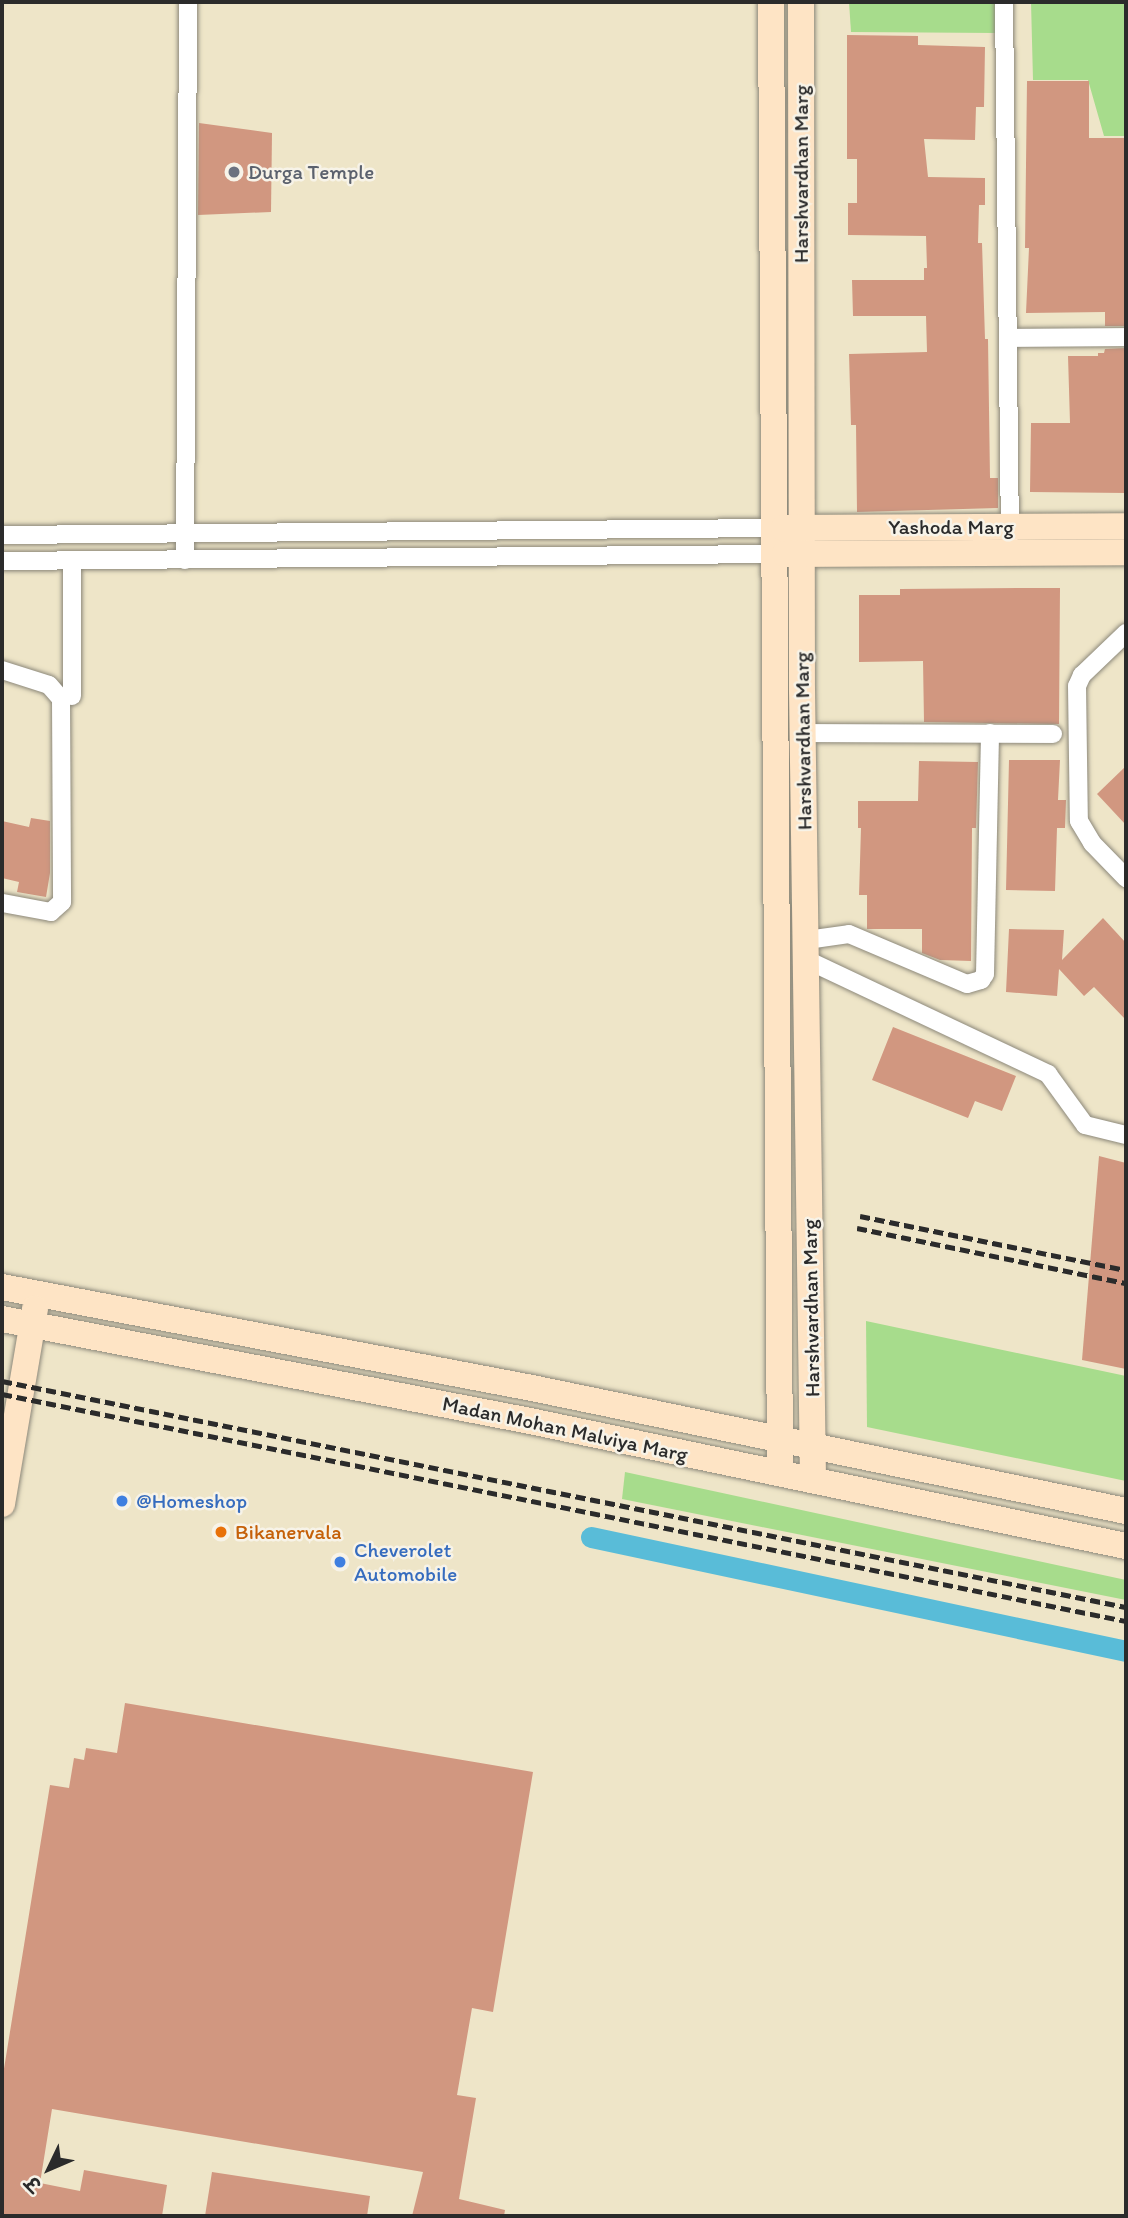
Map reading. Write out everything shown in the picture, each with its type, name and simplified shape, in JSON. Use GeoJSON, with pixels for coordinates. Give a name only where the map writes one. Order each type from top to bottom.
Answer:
{"type":"FeatureCollection","features":[{"type":"Feature","properties":{"kind":"street"},"geometry":{"type":"LineString","coordinates":[[185,560],[188,2]]}},
{"type":"Feature","properties":{"kind":"street","name":"Harshvardhan Marg"},"geometry":{"type":"LineString","coordinates":[[771,2],[789,528]]}},
{"type":"Feature","properties":{"kind":"street","name":"Harshvardhan Marg"},"geometry":{"type":"LineString","coordinates":[[780,1473],[789,528],[801,2]]}},
{"type":"Feature","properties":{"kind":"street"},"geometry":{"type":"LineString","coordinates":[[1004,2],[1010,553]]}},
{"type":"Feature","properties":{"kind":"street"},"geometry":{"type":"LineString","coordinates":[[1008,338],[1126,337]]}},
{"type":"Feature","properties":{"kind":"street","name":"Yashoda Marg"},"geometry":{"type":"LineString","coordinates":[[789,528],[1126,526]]}},
{"type":"Feature","properties":{"kind":"street"},"geometry":{"type":"LineString","coordinates":[[2,535],[789,528]]}},
{"type":"Feature","properties":{"kind":"street","name":"Yashoda Marg"},"geometry":{"type":"LineString","coordinates":[[789,554],[1126,552]]}},
{"type":"Feature","properties":{"kind":"street"},"geometry":{"type":"LineString","coordinates":[[2,561],[789,554]]}},
{"type":"Feature","properties":{"kind":"street","name":"Harshvardhan Marg"},"geometry":{"type":"LineString","coordinates":[[789,554],[802,733],[813,1480]]}},
{"type":"Feature","properties":{"kind":"street"},"geometry":{"type":"LineString","coordinates":[[72,561],[72,696]]}},
{"type":"Feature","properties":{"kind":"street"},"geometry":{"type":"LineString","coordinates":[[1126,633],[1083,675],[1077,686],[1079,821],[1092,843],[1126,878]]}},
{"type":"Feature","properties":{"kind":"street"},"geometry":{"type":"LineString","coordinates":[[2,670],[49,685],[61,699],[62,902],[51,912],[2,903]]}},
{"type":"Feature","properties":{"kind":"street"},"geometry":{"type":"LineString","coordinates":[[802,733],[1053,734]]}},
{"type":"Feature","properties":{"kind":"street"},"geometry":{"type":"LineString","coordinates":[[807,950],[849,934],[967,984],[981,980],[985,974],[990,733]]}},
{"type":"Feature","properties":{"kind":"street"},"geometry":{"type":"LineString","coordinates":[[807,950],[1048,1074],[1085,1125],[1126,1135]]}},
{"type":"Feature","properties":{"kind":"street","name":"Madan Mohan Malviya Marg"},"geometry":{"type":"LineString","coordinates":[[2,1287],[532,1388],[1126,1511]]}},
{"type":"Feature","properties":{"kind":"street"},"geometry":{"type":"LineString","coordinates":[[2,1504],[37,1294]]}},
{"type":"Feature","properties":{"kind":"street","name":"Madan Mohan Malviya Marg"},"geometry":{"type":"LineString","coordinates":[[2,1319],[530,1420],[1126,1546]]}},
{"type":"Feature","properties":{"kind":"green space"},"geometry":{"type":"Polygon","coordinates":[[[849,2],[995,2],[996,33],[851,32],[849,2]]]}},
{"type":"Feature","properties":{"kind":"green space"},"geometry":{"type":"Polygon","coordinates":[[[1031,2],[1126,2],[1126,136],[1104,136],[1088,80],[1033,80],[1031,2]]]}},
{"type":"Feature","properties":{"kind":"green space"},"geometry":{"type":"Polygon","coordinates":[[[866,1321],[1126,1376],[1126,1481],[867,1427],[866,1321]]]}},
{"type":"Feature","properties":{"kind":"green space"},"geometry":{"type":"Polygon","coordinates":[[[625,1472],[1126,1580],[1126,1600],[622,1499],[625,1472]]]}},
{"type":"Feature","properties":{"kind":"building"},"geometry":{"type":"Polygon","coordinates":[[[847,35],[918,36],[918,45],[985,47],[984,107],[976,107],[975,140],[924,139],[928,177],[985,178],[985,205],[979,205],[978,243],[982,243],[985,339],[988,339],[990,478],[998,478],[998,508],[857,512],[856,425],[851,425],[849,354],[927,352],[926,316],[853,316],[852,280],[924,280],[924,268],[927,268],[926,236],[848,235],[848,203],[857,203],[857,159],[847,159],[847,35]]]}},
{"type":"Feature","properties":{"kind":"building"},"geometry":{"type":"Polygon","coordinates":[[[1027,81],[1089,81],[1089,138],[1126,138],[1126,326],[1105,326],[1105,312],[1026,313],[1029,248],[1025,248],[1027,81]]]}},
{"type":"Feature","properties":{"kind":"building","name":"Durga Temple"},"geometry":{"type":"Polygon","coordinates":[[[199,123],[272,133],[271,212],[198,215],[199,123]]]}},
{"type":"Feature","properties":{"kind":"building"},"geometry":{"type":"Polygon","coordinates":[[[1126,348],[1126,493],[1030,492],[1031,423],[1070,423],[1068,356],[1098,356],[1098,353],[1104,353],[1105,349],[1126,348]]]}},
{"type":"Feature","properties":{"kind":"building"},"geometry":{"type":"Polygon","coordinates":[[[1060,588],[1059,724],[924,722],[923,661],[859,662],[859,595],[900,595],[900,589],[1060,588]]]}},
{"type":"Feature","properties":{"kind":"building"},"geometry":{"type":"Polygon","coordinates":[[[1009,760],[1060,760],[1058,800],[1066,800],[1065,828],[1057,828],[1055,891],[1006,890],[1009,760]]]}},
{"type":"Feature","properties":{"kind":"building"},"geometry":{"type":"Polygon","coordinates":[[[919,761],[978,762],[976,828],[972,828],[971,961],[940,960],[922,953],[922,929],[867,929],[867,895],[859,895],[861,828],[858,828],[858,801],[918,801],[919,761]]]}},
{"type":"Feature","properties":{"kind":"building"},"geometry":{"type":"Polygon","coordinates":[[[1126,766],[1126,825],[1097,794],[1126,766]]]}},
{"type":"Feature","properties":{"kind":"building"},"geometry":{"type":"Polygon","coordinates":[[[31,818],[50,821],[50,873],[46,897],[17,892],[19,882],[2,878],[2,821],[29,827],[31,818]]]}},
{"type":"Feature","properties":{"kind":"building"},"geometry":{"type":"Polygon","coordinates":[[[1103,918],[1126,943],[1126,1020],[1094,987],[1084,996],[1059,969],[1057,996],[1006,992],[1009,929],[1064,930],[1062,960],[1103,918]]]}},
{"type":"Feature","properties":{"kind":"building"},"geometry":{"type":"Polygon","coordinates":[[[893,1027],[1016,1076],[1002,1111],[975,1101],[968,1118],[872,1080],[893,1027]]]}},
{"type":"Feature","properties":{"kind":"building"},"geometry":{"type":"Polygon","coordinates":[[[1099,1156],[1126,1163],[1126,1369],[1082,1360],[1099,1156]]]}},
{"type":"Feature","properties":{"kind":"building"},"geometry":{"type":"Polygon","coordinates":[[[125,1703],[533,1772],[493,2012],[472,2008],[457,2095],[476,2098],[459,2199],[505,2210],[504,2216],[412,2216],[423,2172],[52,2109],[40,2183],[80,2191],[84,2170],[167,2185],[162,2216],[2,2216],[2,2081],[50,1785],[69,1788],[74,1758],[84,1760],[86,1748],[117,1753],[125,1703]]]}},
{"type":"Feature","properties":{"kind":"building"},"geometry":{"type":"Polygon","coordinates":[[[212,2172],[370,2196],[367,2216],[205,2216],[212,2172]]]}},
{"type":"Feature","properties":{"kind":"waterway"},"geometry":{"type":"LineString","coordinates":[[591,1537],[1126,1651]]}},
{"type":"Feature","properties":{"kind":"railway"},"geometry":{"type":"LineString","coordinates":[[860,1216],[1126,1270]]}},
{"type":"Feature","properties":{"kind":"railway"},"geometry":{"type":"LineString","coordinates":[[857,1228],[1126,1283]]}},
{"type":"Feature","properties":{"kind":"railway"},"geometry":{"type":"LineString","coordinates":[[2,1381],[1126,1607]]}},
{"type":"Feature","properties":{"kind":"railway"},"geometry":{"type":"LineString","coordinates":[[2,1394],[1126,1621]]}},
{"type":"Feature","properties":{"kind":"place","name":"Durga Temple"},"geometry":{"type":"Point","coordinates":[234,172]}},
{"type":"Feature","properties":{"kind":"place","name":"@Homeshop"},"geometry":{"type":"Point","coordinates":[122,1501]}},
{"type":"Feature","properties":{"kind":"place","name":"Bikanervala"},"geometry":{"type":"Point","coordinates":[221,1532]}},
{"type":"Feature","properties":{"kind":"place","name":"Cheverolet Automobile"},"geometry":{"type":"Point","coordinates":[340,1562]}}]}
